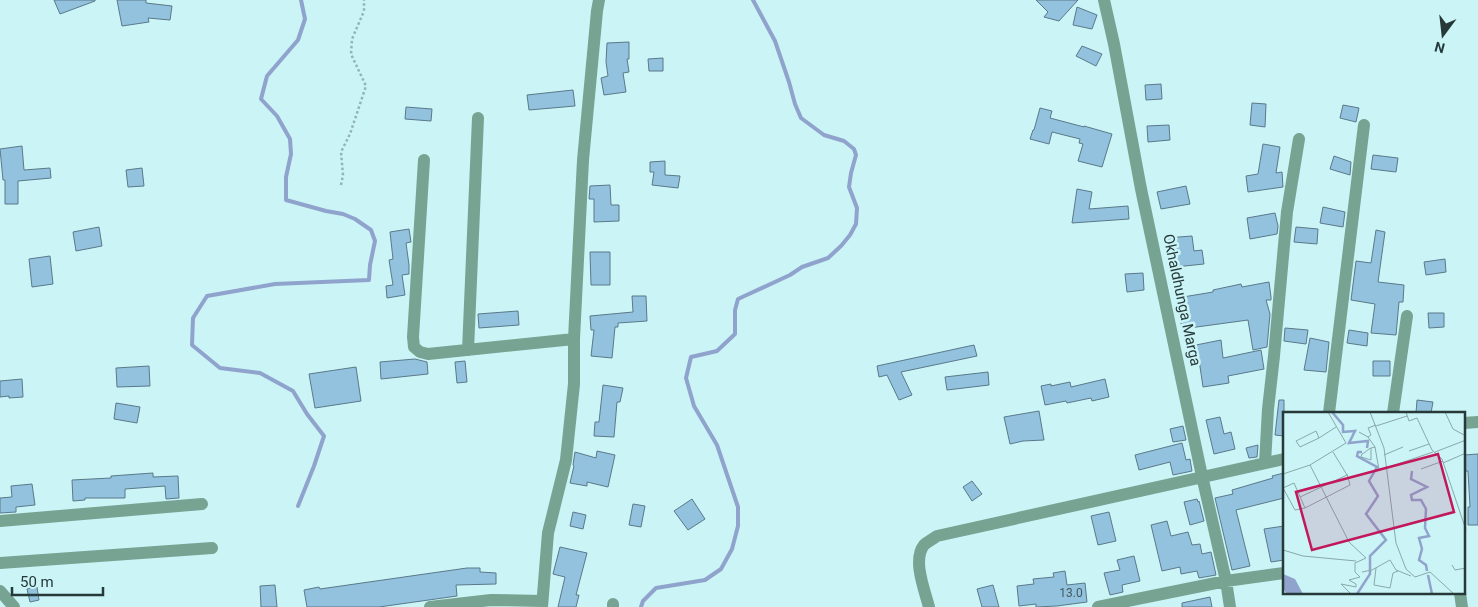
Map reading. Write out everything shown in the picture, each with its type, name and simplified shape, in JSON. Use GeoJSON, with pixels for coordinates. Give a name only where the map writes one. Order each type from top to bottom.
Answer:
{"type":"FeatureCollection","features":[{"type":"Feature","properties":{"kind":"street"},"geometry":{"type":"LineString","coordinates":[[430,607],[491,600],[542,604],[548,533],[566,460],[574,384],[574,339],[583,160],[599,0]]}},
{"type":"Feature","properties":{"kind":"street","name":"Okhaldhunga Marga"},"geometry":{"type":"LineString","coordinates":[[1104,0],[1141,189],[1226,581],[1230,607]]}},
{"type":"Feature","properties":{"kind":"street"},"geometry":{"type":"LineString","coordinates":[[468,350],[478,118]]}},
{"type":"Feature","properties":{"kind":"street"},"geometry":{"type":"LineString","coordinates":[[1330,412],[1364,126]]}},
{"type":"Feature","properties":{"kind":"street"},"geometry":{"type":"LineString","coordinates":[[1265,463],[1268,409],[1288,212],[1299,139]]}},
{"type":"Feature","properties":{"kind":"street"},"geometry":{"type":"LineString","coordinates":[[424,160],[413,337],[414,347],[420,352],[428,354],[574,339]]}},
{"type":"Feature","properties":{"kind":"street"},"geometry":{"type":"LineString","coordinates":[[1393,412],[1407,316]]}},
{"type":"Feature","properties":{"kind":"street"},"geometry":{"type":"LineString","coordinates":[[929,607],[918,567],[919,553],[925,544],[937,536],[1283,459]]}},
{"type":"Feature","properties":{"kind":"street"},"geometry":{"type":"LineString","coordinates":[[0,521],[202,504]]}},
{"type":"Feature","properties":{"kind":"street"},"geometry":{"type":"LineString","coordinates":[[0,563],[212,548]]}},
{"type":"Feature","properties":{"kind":"street"},"geometry":{"type":"LineString","coordinates":[[1098,607],[1226,581],[1283,572]]}},
{"type":"Feature","properties":{"kind":"street"},"geometry":{"type":"LineString","coordinates":[[0,591],[14,607]]}},
{"type":"Feature","properties":{"kind":"street"},"geometry":{"type":"LineString","coordinates":[[1460,594],[1462,607]]}},
{"type":"Feature","properties":{"kind":"path"},"geometry":{"type":"LineString","coordinates":[[341,185],[341,152],[350,134],[366,86],[351,54],[352,39],[364,12],[364,0]]}},
{"type":"Feature","properties":{"kind":"building"},"geometry":{"type":"Polygon","coordinates":[[[54,0],[95,0],[95,1],[60,14],[54,0]]]}},
{"type":"Feature","properties":{"kind":"building"},"geometry":{"type":"Polygon","coordinates":[[[117,0],[146,0],[146,3],[172,6],[170,20],[148,18],[149,22],[122,26],[117,0]]]}},
{"type":"Feature","properties":{"kind":"building"},"geometry":{"type":"Polygon","coordinates":[[[1036,0],[1078,0],[1059,21],[1044,17],[1048,12],[1036,0]]]}},
{"type":"Feature","properties":{"kind":"building"},"geometry":{"type":"Polygon","coordinates":[[[1077,7],[1097,15],[1092,29],[1073,25],[1077,7]]]}},
{"type":"Feature","properties":{"kind":"building"},"geometry":{"type":"Polygon","coordinates":[[[629,42],[629,59],[627,59],[629,72],[623,73],[626,92],[604,95],[601,78],[608,76],[606,62],[607,43],[629,42]]]}},
{"type":"Feature","properties":{"kind":"building"},"geometry":{"type":"Polygon","coordinates":[[[1082,46],[1102,54],[1096,66],[1076,56],[1082,46]]]}},
{"type":"Feature","properties":{"kind":"building"},"geometry":{"type":"Polygon","coordinates":[[[663,58],[663,71],[649,71],[648,59],[663,58]]]}},
{"type":"Feature","properties":{"kind":"building"},"geometry":{"type":"Polygon","coordinates":[[[1161,84],[1162,99],[1146,100],[1145,85],[1161,84]]]}},
{"type":"Feature","properties":{"kind":"building"},"geometry":{"type":"Polygon","coordinates":[[[573,90],[575,106],[529,110],[527,95],[573,90]]]}},
{"type":"Feature","properties":{"kind":"building"},"geometry":{"type":"Polygon","coordinates":[[[1252,103],[1266,104],[1265,127],[1250,125],[1252,103]]]}},
{"type":"Feature","properties":{"kind":"building"},"geometry":{"type":"Polygon","coordinates":[[[1343,105],[1359,108],[1356,122],[1340,118],[1343,105]]]}},
{"type":"Feature","properties":{"kind":"building"},"geometry":{"type":"Polygon","coordinates":[[[406,107],[432,109],[431,121],[405,119],[406,107]]]}},
{"type":"Feature","properties":{"kind":"building"},"geometry":{"type":"Polygon","coordinates":[[[1040,108],[1052,111],[1050,118],[1112,134],[1102,167],[1078,161],[1083,144],[1079,143],[1080,139],[1052,132],[1049,144],[1030,139],[1040,108]]]}},
{"type":"Feature","properties":{"kind":"building"},"geometry":{"type":"Polygon","coordinates":[[[1169,125],[1170,140],[1148,142],[1147,126],[1169,125]]]}},
{"type":"Feature","properties":{"kind":"building"},"geometry":{"type":"Polygon","coordinates":[[[1263,144],[1280,147],[1276,173],[1282,172],[1283,187],[1248,192],[1246,176],[1258,174],[1263,144]]]}},
{"type":"Feature","properties":{"kind":"building"},"geometry":{"type":"Polygon","coordinates":[[[22,146],[24,170],[50,168],[51,178],[18,181],[18,204],[5,204],[5,180],[3,180],[0,149],[22,146]]]}},
{"type":"Feature","properties":{"kind":"building"},"geometry":{"type":"Polygon","coordinates":[[[1373,155],[1398,158],[1396,172],[1371,169],[1373,155]]]}},
{"type":"Feature","properties":{"kind":"building"},"geometry":{"type":"Polygon","coordinates":[[[1334,156],[1351,162],[1350,175],[1330,169],[1334,156]]]}},
{"type":"Feature","properties":{"kind":"building"},"geometry":{"type":"Polygon","coordinates":[[[665,161],[665,175],[680,176],[678,188],[652,185],[654,172],[650,172],[650,162],[665,161]]]}},
{"type":"Feature","properties":{"kind":"building"},"geometry":{"type":"Polygon","coordinates":[[[142,168],[144,186],[128,187],[126,170],[142,168]]]}},
{"type":"Feature","properties":{"kind":"building"},"geometry":{"type":"Polygon","coordinates":[[[610,185],[611,205],[619,205],[619,221],[594,222],[594,199],[589,199],[590,186],[610,185]]]}},
{"type":"Feature","properties":{"kind":"building"},"geometry":{"type":"Polygon","coordinates":[[[1186,186],[1190,204],[1161,209],[1157,192],[1186,186]]]}},
{"type":"Feature","properties":{"kind":"building"},"geometry":{"type":"Polygon","coordinates":[[[1077,189],[1092,192],[1089,209],[1128,206],[1129,219],[1072,223],[1077,189]]]}},
{"type":"Feature","properties":{"kind":"building"},"geometry":{"type":"Polygon","coordinates":[[[1323,207],[1345,212],[1343,227],[1320,223],[1323,207]]]}},
{"type":"Feature","properties":{"kind":"building"},"geometry":{"type":"Polygon","coordinates":[[[1275,213],[1278,226],[1277,234],[1250,239],[1247,218],[1275,213]]]}},
{"type":"Feature","properties":{"kind":"building"},"geometry":{"type":"Polygon","coordinates":[[[99,227],[102,246],[76,251],[73,232],[99,227]]]}},
{"type":"Feature","properties":{"kind":"building"},"geometry":{"type":"Polygon","coordinates":[[[1296,227],[1318,229],[1317,244],[1294,242],[1296,227]]]}},
{"type":"Feature","properties":{"kind":"building"},"geometry":{"type":"Polygon","coordinates":[[[409,229],[411,242],[406,243],[409,274],[402,275],[405,295],[387,298],[386,286],[393,285],[389,260],[393,259],[390,232],[409,229]]]}},
{"type":"Feature","properties":{"kind":"building"},"geometry":{"type":"Polygon","coordinates":[[[1376,230],[1385,232],[1378,282],[1404,285],[1403,302],[1399,302],[1396,335],[1371,333],[1375,304],[1351,300],[1356,261],[1371,263],[1376,230]]]}},
{"type":"Feature","properties":{"kind":"building"},"geometry":{"type":"Polygon","coordinates":[[[1192,236],[1194,251],[1202,250],[1204,264],[1175,267],[1173,252],[1168,252],[1166,238],[1192,236]]]}},
{"type":"Feature","properties":{"kind":"building"},"geometry":{"type":"Polygon","coordinates":[[[590,252],[610,252],[610,285],[591,285],[590,252]]]}},
{"type":"Feature","properties":{"kind":"building"},"geometry":{"type":"Polygon","coordinates":[[[50,256],[53,284],[32,287],[29,259],[50,256]]]}},
{"type":"Feature","properties":{"kind":"building"},"geometry":{"type":"Polygon","coordinates":[[[1445,259],[1446,272],[1426,275],[1424,262],[1445,259]]]}},
{"type":"Feature","properties":{"kind":"building"},"geometry":{"type":"Polygon","coordinates":[[[1143,273],[1144,290],[1127,292],[1125,274],[1143,273]]]}},
{"type":"Feature","properties":{"kind":"building"},"geometry":{"type":"Polygon","coordinates":[[[1269,282],[1271,300],[1266,300],[1270,314],[1267,347],[1253,350],[1248,320],[1182,329],[1177,298],[1213,292],[1213,290],[1241,284],[1242,287],[1269,282]]]}},
{"type":"Feature","properties":{"kind":"building"},"geometry":{"type":"Polygon","coordinates":[[[632,296],[646,296],[647,321],[618,323],[618,327],[615,327],[612,358],[591,356],[594,330],[591,330],[590,316],[633,312],[632,296]]]}},
{"type":"Feature","properties":{"kind":"building"},"geometry":{"type":"Polygon","coordinates":[[[518,311],[519,325],[479,328],[478,314],[518,311]]]}},
{"type":"Feature","properties":{"kind":"building"},"geometry":{"type":"Polygon","coordinates":[[[1428,313],[1444,313],[1444,327],[1429,328],[1428,313]]]}},
{"type":"Feature","properties":{"kind":"building"},"geometry":{"type":"Polygon","coordinates":[[[1285,328],[1308,330],[1306,344],[1284,341],[1285,328]]]}},
{"type":"Feature","properties":{"kind":"building"},"geometry":{"type":"Polygon","coordinates":[[[1349,330],[1368,333],[1367,346],[1347,343],[1349,330]]]}},
{"type":"Feature","properties":{"kind":"building"},"geometry":{"type":"Polygon","coordinates":[[[1310,338],[1329,342],[1326,372],[1304,370],[1310,338]]]}},
{"type":"Feature","properties":{"kind":"building"},"geometry":{"type":"Polygon","coordinates":[[[1221,340],[1223,358],[1261,350],[1264,369],[1228,376],[1229,383],[1203,387],[1199,360],[1189,362],[1186,347],[1221,340]]]}},
{"type":"Feature","properties":{"kind":"building"},"geometry":{"type":"Polygon","coordinates":[[[974,345],[977,356],[901,372],[912,395],[899,400],[887,375],[879,377],[877,366],[974,345]]]}},
{"type":"Feature","properties":{"kind":"building"},"geometry":{"type":"Polygon","coordinates":[[[415,359],[427,362],[428,374],[381,379],[380,362],[415,359]]]}},
{"type":"Feature","properties":{"kind":"building"},"geometry":{"type":"Polygon","coordinates":[[[465,361],[467,382],[457,383],[455,362],[465,361]]]}},
{"type":"Feature","properties":{"kind":"building"},"geometry":{"type":"Polygon","coordinates":[[[1373,361],[1390,361],[1390,376],[1373,376],[1373,361]]]}},
{"type":"Feature","properties":{"kind":"building"},"geometry":{"type":"Polygon","coordinates":[[[149,366],[150,386],[117,387],[116,368],[149,366]]]}},
{"type":"Feature","properties":{"kind":"building"},"geometry":{"type":"Polygon","coordinates":[[[356,367],[361,401],[315,408],[309,374],[356,367]]]}},
{"type":"Feature","properties":{"kind":"building"},"geometry":{"type":"Polygon","coordinates":[[[988,372],[989,385],[947,390],[945,377],[988,372]]]}},
{"type":"Feature","properties":{"kind":"building"},"geometry":{"type":"Polygon","coordinates":[[[22,379],[23,397],[0,397],[0,381],[22,379]]]}},
{"type":"Feature","properties":{"kind":"building"},"geometry":{"type":"Polygon","coordinates":[[[1105,379],[1109,397],[1092,401],[1091,398],[1045,405],[1041,386],[1070,382],[1071,387],[1105,379]]]}},
{"type":"Feature","properties":{"kind":"building"},"geometry":{"type":"Polygon","coordinates":[[[603,385],[623,388],[620,402],[617,402],[614,437],[594,436],[595,422],[599,422],[603,385]]]}},
{"type":"Feature","properties":{"kind":"building"},"geometry":{"type":"Polygon","coordinates":[[[1279,400],[1284,400],[1283,436],[1275,435],[1279,400]]]}},
{"type":"Feature","properties":{"kind":"building"},"geometry":{"type":"Polygon","coordinates":[[[1417,400],[1433,402],[1431,412],[1416,412],[1417,400]]]}},
{"type":"Feature","properties":{"kind":"building"},"geometry":{"type":"Polygon","coordinates":[[[116,403],[140,407],[137,423],[114,419],[116,403]]]}},
{"type":"Feature","properties":{"kind":"building"},"geometry":{"type":"Polygon","coordinates":[[[1039,411],[1044,440],[1010,444],[1004,417],[1039,411]]]}},
{"type":"Feature","properties":{"kind":"building"},"geometry":{"type":"Polygon","coordinates":[[[1220,417],[1224,434],[1231,432],[1235,449],[1214,454],[1206,420],[1220,417]]]}},
{"type":"Feature","properties":{"kind":"building"},"geometry":{"type":"Polygon","coordinates":[[[1183,426],[1186,440],[1173,442],[1170,429],[1183,426]]]}},
{"type":"Feature","properties":{"kind":"building"},"geometry":{"type":"Polygon","coordinates":[[[1182,443],[1186,460],[1190,459],[1192,471],[1173,475],[1170,462],[1139,470],[1135,455],[1182,443]]]}},
{"type":"Feature","properties":{"kind":"building"},"geometry":{"type":"Polygon","coordinates":[[[1258,445],[1257,457],[1249,458],[1246,448],[1258,445]]]}},
{"type":"Feature","properties":{"kind":"building"},"geometry":{"type":"Polygon","coordinates":[[[597,451],[615,455],[608,487],[587,482],[587,486],[570,483],[575,452],[596,458],[597,451]]]}},
{"type":"Feature","properties":{"kind":"building"},"geometry":{"type":"Polygon","coordinates":[[[1478,454],[1478,525],[1468,525],[1468,507],[1470,507],[1466,455],[1478,454]]]}},
{"type":"Feature","properties":{"kind":"building"},"geometry":{"type":"Polygon","coordinates":[[[153,473],[153,477],[178,476],[179,498],[166,499],[165,486],[125,489],[125,498],[85,498],[85,500],[73,501],[72,480],[153,473]]]}},
{"type":"Feature","properties":{"kind":"building"},"geometry":{"type":"Polygon","coordinates":[[[1283,473],[1283,498],[1236,510],[1250,566],[1232,570],[1215,498],[1233,494],[1232,490],[1273,478],[1272,476],[1283,473]]]}},
{"type":"Feature","properties":{"kind":"building"},"geometry":{"type":"Polygon","coordinates":[[[972,481],[982,494],[972,501],[963,487],[972,481]]]}},
{"type":"Feature","properties":{"kind":"building"},"geometry":{"type":"Polygon","coordinates":[[[32,484],[35,505],[16,507],[16,512],[0,513],[0,498],[12,497],[11,486],[32,484]]]}},
{"type":"Feature","properties":{"kind":"building"},"geometry":{"type":"Polygon","coordinates":[[[692,499],[705,519],[688,530],[674,511],[692,499]]]}},
{"type":"Feature","properties":{"kind":"building"},"geometry":{"type":"Polygon","coordinates":[[[1197,499],[1204,521],[1190,525],[1184,502],[1197,499]]]}},
{"type":"Feature","properties":{"kind":"building"},"geometry":{"type":"Polygon","coordinates":[[[633,504],[645,506],[641,527],[629,525],[633,504]]]}},
{"type":"Feature","properties":{"kind":"building"},"geometry":{"type":"Polygon","coordinates":[[[573,512],[586,515],[583,529],[570,526],[573,512]]]}},
{"type":"Feature","properties":{"kind":"building"},"geometry":{"type":"Polygon","coordinates":[[[1109,512],[1116,541],[1098,545],[1091,516],[1109,512]]]}},
{"type":"Feature","properties":{"kind":"building"},"geometry":{"type":"Polygon","coordinates":[[[1167,521],[1171,536],[1188,532],[1192,545],[1200,544],[1202,554],[1211,552],[1216,575],[1199,578],[1197,571],[1181,574],[1180,567],[1162,571],[1151,525],[1167,521]]]}},
{"type":"Feature","properties":{"kind":"building"},"geometry":{"type":"Polygon","coordinates":[[[1283,526],[1283,560],[1271,562],[1264,529],[1283,526]]]}},
{"type":"Feature","properties":{"kind":"building"},"geometry":{"type":"Polygon","coordinates":[[[560,547],[587,553],[576,595],[579,595],[576,607],[558,607],[565,577],[553,574],[560,547]]]}},
{"type":"Feature","properties":{"kind":"building"},"geometry":{"type":"Polygon","coordinates":[[[1134,556],[1140,581],[1122,585],[1123,592],[1110,595],[1104,573],[1120,570],[1117,560],[1134,556]]]}},
{"type":"Feature","properties":{"kind":"building"},"geometry":{"type":"Polygon","coordinates":[[[467,568],[480,568],[480,572],[496,573],[496,584],[456,585],[457,596],[379,607],[307,607],[304,590],[467,568]]]}},
{"type":"Feature","properties":{"kind":"building"},"geometry":{"type":"Polygon","coordinates":[[[1065,571],[1067,585],[1085,583],[1087,602],[1057,606],[1036,607],[1036,604],[1019,606],[1017,586],[1034,584],[1033,579],[1054,577],[1053,573],[1065,571]]]}},
{"type":"Feature","properties":{"kind":"building"},"geometry":{"type":"Polygon","coordinates":[[[275,585],[277,607],[261,607],[260,586],[275,585]]]}},
{"type":"Feature","properties":{"kind":"building"},"geometry":{"type":"Polygon","coordinates":[[[993,585],[999,607],[982,607],[977,589],[993,585]]]}},
{"type":"Feature","properties":{"kind":"building"},"geometry":{"type":"Polygon","coordinates":[[[37,587],[39,600],[30,602],[27,589],[37,587]]]}},
{"type":"Feature","properties":{"kind":"building"},"geometry":{"type":"Polygon","coordinates":[[[1210,597],[1212,607],[1182,607],[1182,603],[1210,597]]]}},
{"type":"Feature","properties":{"kind":"waterway"},"geometry":{"type":"LineString","coordinates":[[298,506],[324,436],[307,414],[293,391],[260,373],[220,368],[192,345],[193,318],[207,296],[275,284],[369,280],[375,241],[371,230],[355,219],[343,214],[286,200],[286,177],[291,154],[290,139],[277,116],[261,99],[267,76],[298,40],[305,19],[301,0]]}},
{"type":"Feature","properties":{"kind":"waterway"},"geometry":{"type":"LineString","coordinates":[[641,607],[643,601],[656,588],[705,580],[721,569],[732,549],[738,526],[738,507],[717,445],[694,406],[686,378],[691,357],[717,351],[735,334],[735,310],[738,299],[790,275],[802,267],[828,258],[841,246],[856,224],[857,208],[849,187],[856,155],[854,149],[844,141],[824,135],[801,118],[775,41],[753,0]]}}]}
